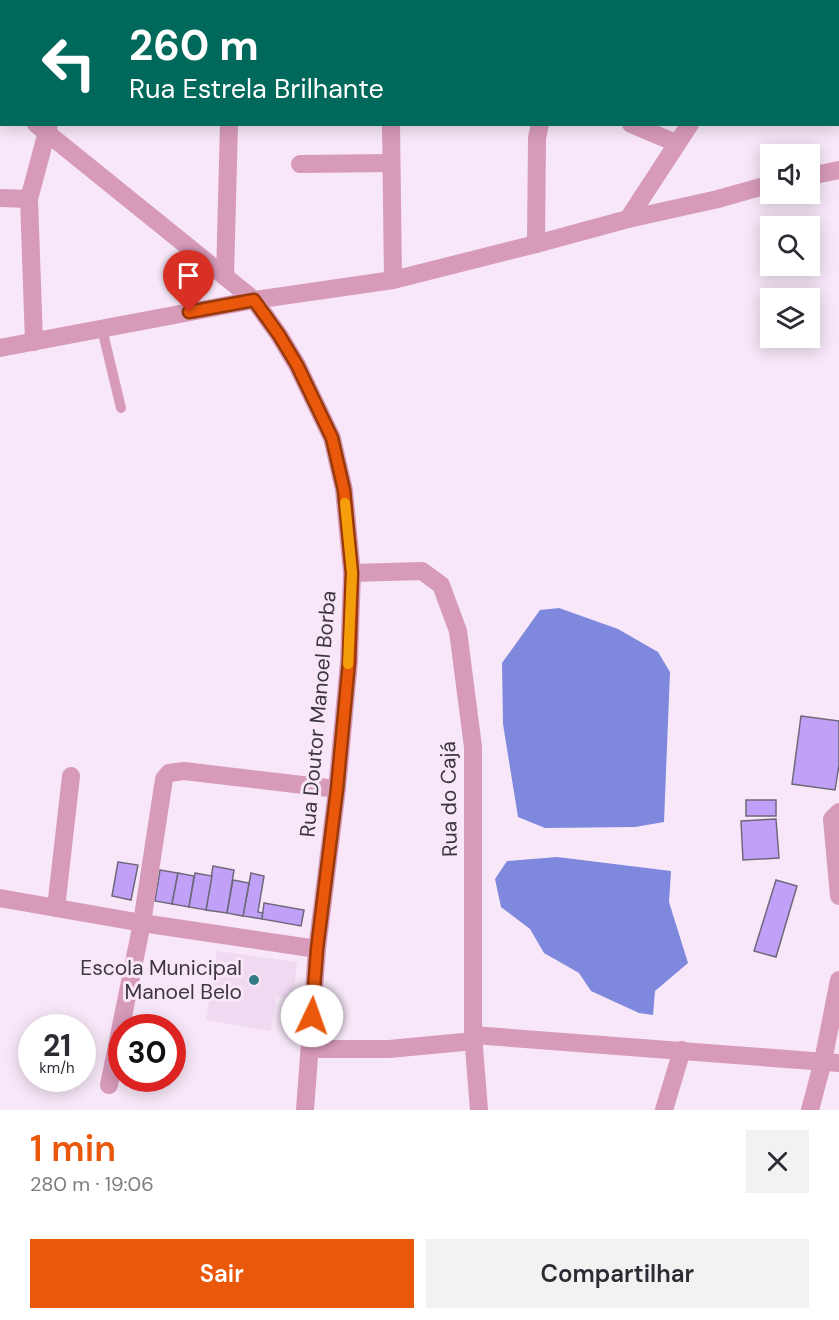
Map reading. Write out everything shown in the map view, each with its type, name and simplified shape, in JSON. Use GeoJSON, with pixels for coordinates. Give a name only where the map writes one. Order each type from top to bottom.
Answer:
{"type":"FeatureCollection","features":[{"type":"Feature","properties":{"kind":"street"},"geometry":{"type":"LineString","coordinates":[[225,277],[229,126]]}},
{"type":"Feature","properties":{"kind":"street"},"geometry":{"type":"LineString","coordinates":[[391,126],[393,280]]}},
{"type":"Feature","properties":{"kind":"street"},"geometry":{"type":"LineString","coordinates":[[536,244],[537,138],[540,126]]}},
{"type":"Feature","properties":{"kind":"street"},"geometry":{"type":"LineString","coordinates":[[636,126],[676,143]]}},
{"type":"Feature","properties":{"kind":"street"},"geometry":{"type":"LineString","coordinates":[[628,219],[689,126]]}},
{"type":"Feature","properties":{"kind":"street"},"geometry":{"type":"LineString","coordinates":[[34,342],[29,199],[44,128]]}},
{"type":"Feature","properties":{"kind":"street","name":"Rua Doutor Manoel Borba"},"geometry":{"type":"LineString","coordinates":[[44,128],[254,300],[297,365],[332,438],[344,490],[352,573],[349,662],[337,789],[317,949],[305,1110]]}},
{"type":"Feature","properties":{"kind":"street"},"geometry":{"type":"LineString","coordinates":[[300,164],[391,163]]}},
{"type":"Feature","properties":{"kind":"street"},"geometry":{"type":"LineString","coordinates":[[820,174],[839,170]]}},
{"type":"Feature","properties":{"kind":"street"},"geometry":{"type":"LineString","coordinates":[[0,348],[254,300],[393,280],[760,187]]}},
{"type":"Feature","properties":{"kind":"street"},"geometry":{"type":"LineString","coordinates":[[0,198],[29,199]]}},
{"type":"Feature","properties":{"kind":"street","name":"Rua do Cajá"},"geometry":{"type":"LineString","coordinates":[[352,573],[422,572],[441,585],[458,631],[473,747],[473,1038],[478,1110]]}},
{"type":"Feature","properties":{"kind":"street"},"geometry":{"type":"LineString","coordinates":[[123,1014],[142,922],[164,778],[169,773],[184,771],[337,789]]}},
{"type":"Feature","properties":{"kind":"street"},"geometry":{"type":"LineString","coordinates":[[56,908],[71,776]]}},
{"type":"Feature","properties":{"kind":"street"},"geometry":{"type":"LineString","coordinates":[[839,812],[832,819],[839,896]]}},
{"type":"Feature","properties":{"kind":"street"},"geometry":{"type":"LineString","coordinates":[[0,898],[317,949]]}},
{"type":"Feature","properties":{"kind":"street"},"geometry":{"type":"LineString","coordinates":[[810,1110],[831,1062],[839,980]]}},
{"type":"Feature","properties":{"kind":"street"},"geometry":{"type":"LineString","coordinates":[[311,1049],[389,1049],[473,1038],[682,1050],[831,1062]]}},
{"type":"Feature","properties":{"kind":"street"},"geometry":{"type":"LineString","coordinates":[[664,1110],[682,1050]]}},
{"type":"Feature","properties":{"kind":"lane"},"geometry":{"type":"LineString","coordinates":[[102,329],[121,408]]}},
{"type":"Feature","properties":{"kind":"shaded area","name":"Escola Municipal Manoel Belo"},"geometry":{"type":"Polygon","coordinates":[[[217,951],[297,962],[293,998],[276,997],[271,1031],[206,1020],[217,951]]]}},
{"type":"Feature","properties":{"kind":"water"},"geometry":{"type":"Polygon","coordinates":[[[559,608],[618,629],[658,652],[670,672],[664,822],[635,827],[545,828],[518,817],[503,724],[502,663],[540,610],[559,608]]]}},
{"type":"Feature","properties":{"kind":"water"},"geometry":{"type":"Polygon","coordinates":[[[557,857],[671,871],[669,902],[688,963],[655,991],[653,1015],[639,1013],[591,991],[579,973],[544,953],[530,929],[501,907],[495,879],[507,861],[557,857]]]}},
{"type":"Feature","properties":{"kind":"building"},"geometry":{"type":"Polygon","coordinates":[[[801,716],[839,721],[839,765],[835,790],[792,784],[801,716]]]}},
{"type":"Feature","properties":{"kind":"building"},"geometry":{"type":"Polygon","coordinates":[[[746,800],[776,800],[776,816],[746,816],[746,800]]]}},
{"type":"Feature","properties":{"kind":"building"},"geometry":{"type":"Polygon","coordinates":[[[776,819],[779,858],[743,860],[741,821],[776,819]]]}},
{"type":"Feature","properties":{"kind":"building"},"geometry":{"type":"Polygon","coordinates":[[[118,862],[138,865],[131,900],[112,896],[118,862]]]}},
{"type":"Feature","properties":{"kind":"building"},"geometry":{"type":"Polygon","coordinates":[[[213,866],[234,870],[227,913],[206,910],[213,866]]]}},
{"type":"Feature","properties":{"kind":"building"},"geometry":{"type":"Polygon","coordinates":[[[160,870],[178,873],[172,904],[155,901],[160,870]]]}},
{"type":"Feature","properties":{"kind":"building"},"geometry":{"type":"Polygon","coordinates":[[[178,873],[194,876],[189,907],[172,904],[178,873]]]}},
{"type":"Feature","properties":{"kind":"building"},"geometry":{"type":"Polygon","coordinates":[[[195,873],[212,876],[206,910],[189,907],[195,873]]]}},
{"type":"Feature","properties":{"kind":"building"},"geometry":{"type":"Polygon","coordinates":[[[251,873],[264,876],[258,912],[263,913],[262,919],[243,916],[251,873]]]}},
{"type":"Feature","properties":{"kind":"building"},"geometry":{"type":"Polygon","coordinates":[[[233,880],[249,883],[243,916],[227,913],[233,880]]]}},
{"type":"Feature","properties":{"kind":"building"},"geometry":{"type":"Polygon","coordinates":[[[776,880],[797,886],[776,957],[754,951],[776,880]]]}},
{"type":"Feature","properties":{"kind":"building"},"geometry":{"type":"Polygon","coordinates":[[[264,903],[304,910],[301,926],[262,919],[264,903]]]}},
{"type":"Feature","properties":{"kind":"slow traffic"},"geometry":{"type":"LineString","coordinates":[[345,503],[352,573],[348,664]]}},
{"type":"Feature","properties":{"kind":"place","name":"Escola Municipal Manoel Belo"},"geometry":{"type":"Point","coordinates":[254,980]}},
{"type":"Feature","properties":{"kind":"route"},"geometry":{"type":"LineString","coordinates":[[189,312],[254,300],[297,365],[317,405],[332,438],[344,490],[352,573],[349,662],[337,789],[317,949],[312,1016]]}}]}
